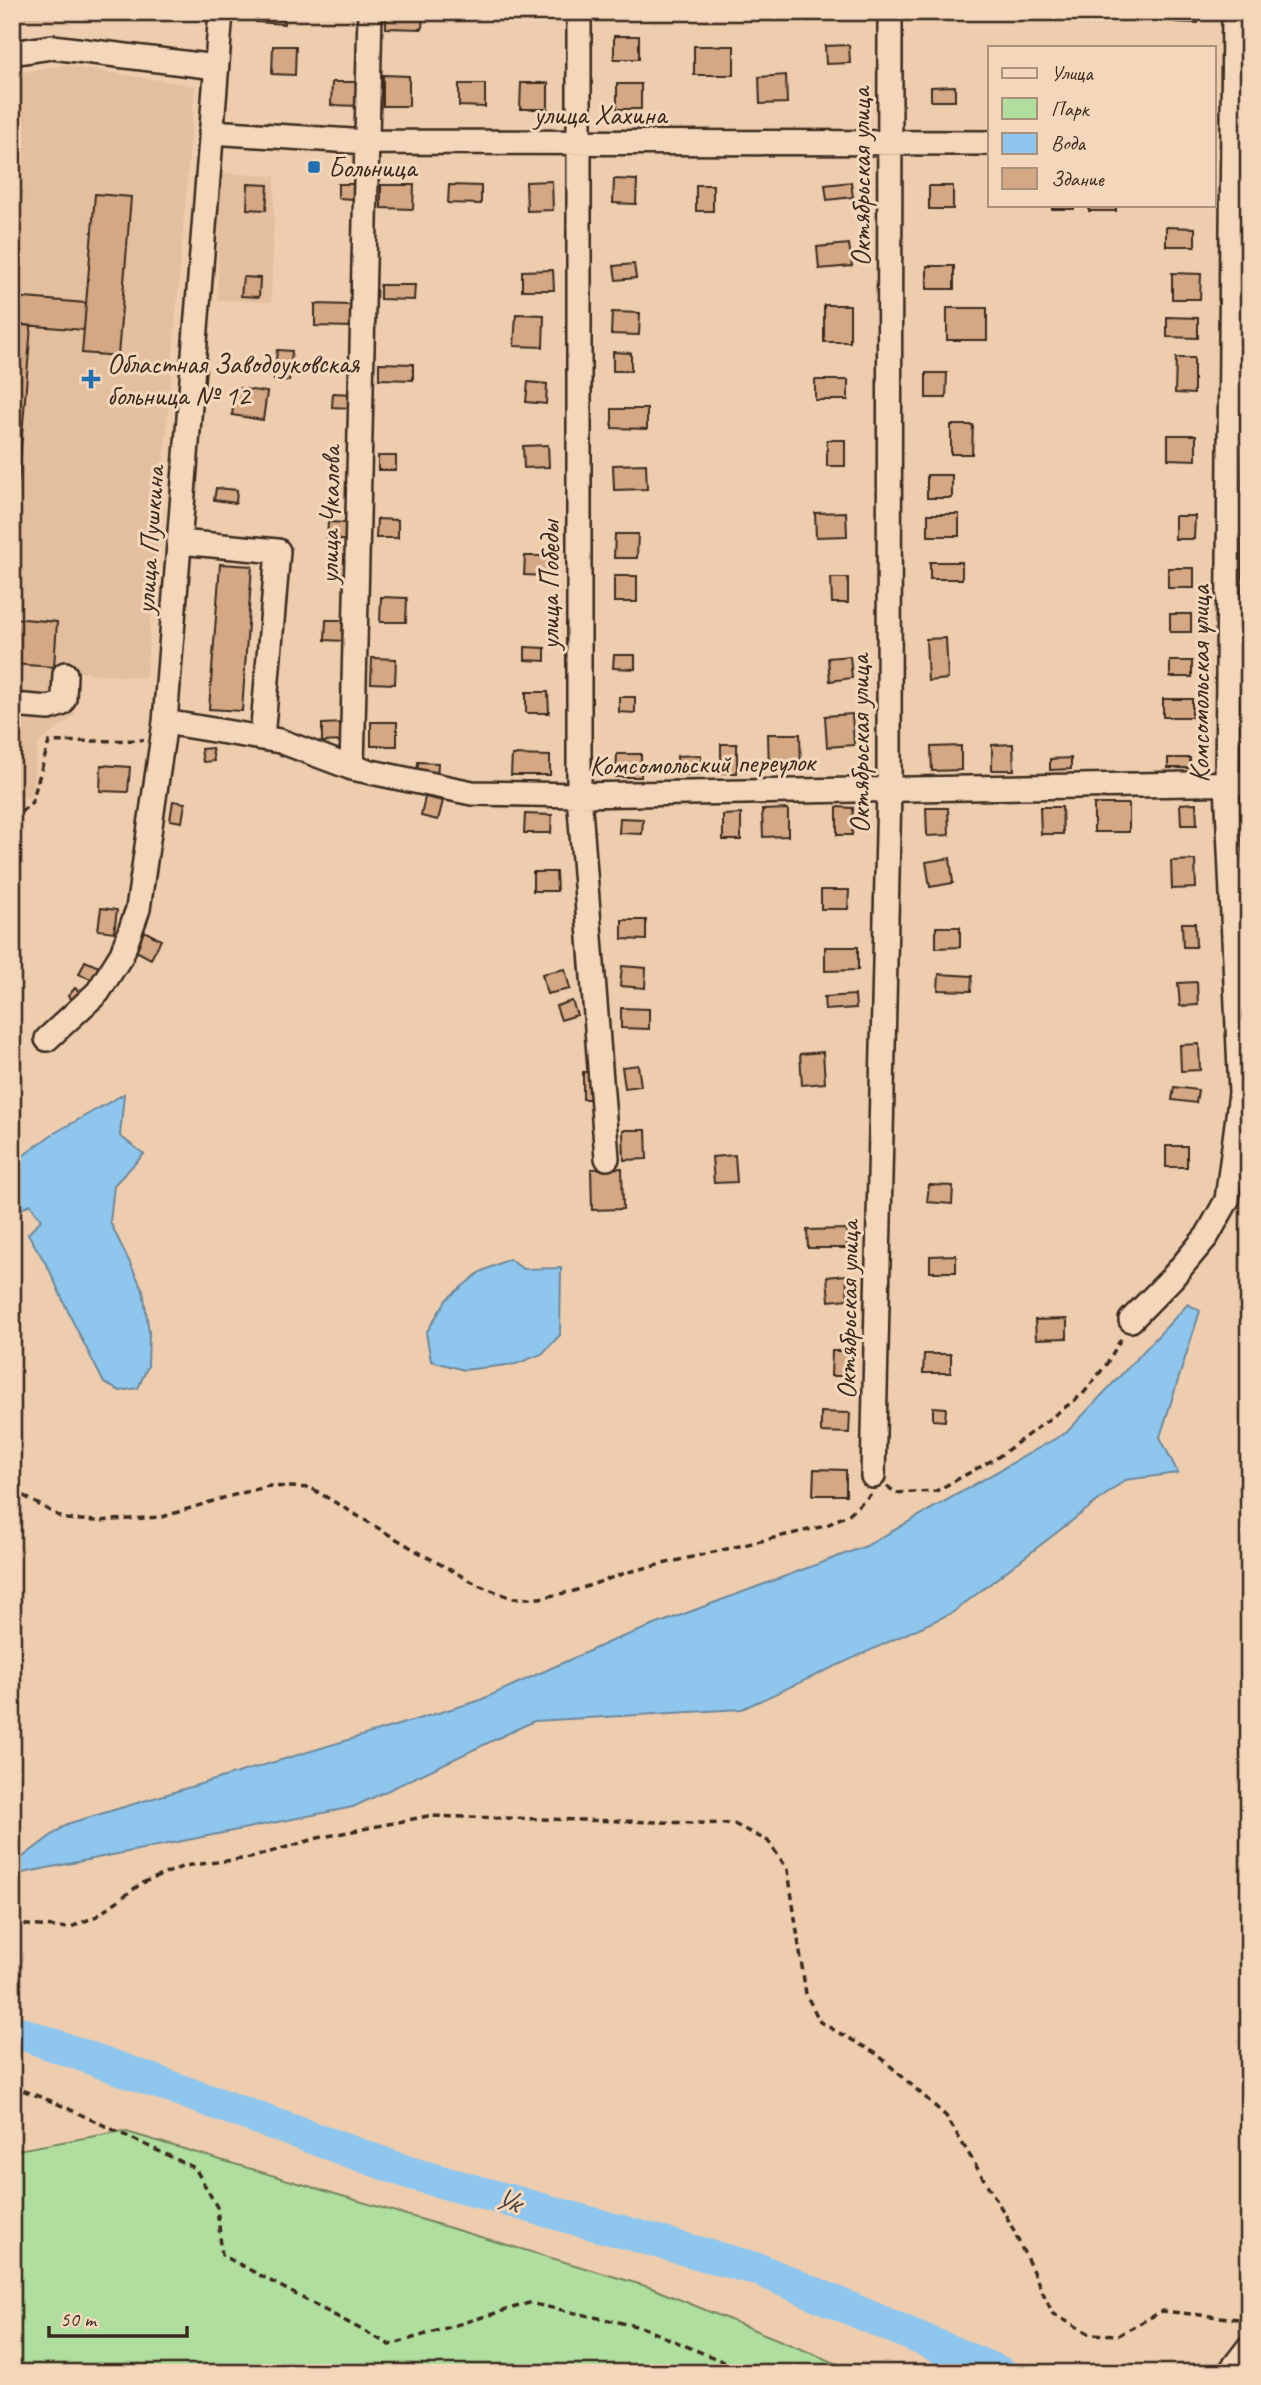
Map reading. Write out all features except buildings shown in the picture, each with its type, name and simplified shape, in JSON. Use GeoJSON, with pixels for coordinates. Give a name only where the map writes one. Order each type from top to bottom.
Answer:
{"type":"FeatureCollection","features":[{"type":"Feature","properties":{"kind":"street","name":"улица Пушкина"},"geometry":{"type":"LineString","coordinates":[[47,1039],[98,992],[122,954],[138,909],[164,731],[221,12]]}},
{"type":"Feature","properties":{"kind":"street","name":"улица Чкалова"},"geometry":{"type":"LineString","coordinates":[[352,768],[370,12]]}},
{"type":"Feature","properties":{"kind":"street","name":"улица Победы"},"geometry":{"type":"LineString","coordinates":[[579,12],[579,795],[607,1158]]}},
{"type":"Feature","properties":{"kind":"street","name":"Октябрьская улица"},"geometry":{"type":"LineString","coordinates":[[873,1476],[889,790],[890,12]]}},
{"type":"Feature","properties":{"kind":"street","name":"Комсомольская улица"},"geometry":{"type":"LineString","coordinates":[[1131,1320],[1207,1236],[1227,1200],[1241,1093],[1232,140],[1234,12]]}},
{"type":"Feature","properties":{"kind":"street"},"geometry":{"type":"LineString","coordinates":[[12,53],[52,47],[216,67]]}},
{"type":"Feature","properties":{"kind":"street","name":"улица Хахина"},"geometry":{"type":"LineString","coordinates":[[211,132],[368,142],[988,143]]}},
{"type":"Feature","properties":{"kind":"street"},"geometry":{"type":"LineString","coordinates":[[179,542],[278,551],[262,738]]}},
{"type":"Feature","properties":{"kind":"street"},"geometry":{"type":"LineString","coordinates":[[12,705],[49,708],[61,704],[64,698],[65,674]]}},
{"type":"Feature","properties":{"kind":"street","name":"Комсомольский переулок"},"geometry":{"type":"LineString","coordinates":[[164,731],[280,741],[352,768],[472,793],[579,795],[1238,783]]}},
{"type":"Feature","properties":{"kind":"street"},"geometry":{"type":"LineString","coordinates":[[1229,2373],[1249,2347]]}},
{"type":"Feature","properties":{"kind":"path"},"geometry":{"type":"LineString","coordinates":[[12,820],[32,802],[49,742],[164,731]]}},
{"type":"Feature","properties":{"kind":"path"},"geometry":{"type":"LineString","coordinates":[[873,1476],[896,1493],[936,1491],[998,1457],[1083,1394],[1106,1365],[1131,1320]]}},
{"type":"Feature","properties":{"kind":"path"},"geometry":{"type":"LineString","coordinates":[[12,1494],[24,1496],[64,1519],[96,1521],[162,1517],[269,1486],[311,1488],[478,1586],[512,1598],[540,1598],[574,1591],[628,1572],[825,1526],[849,1514],[871,1496],[873,1476]]}},
{"type":"Feature","properties":{"kind":"path"},"geometry":{"type":"LineString","coordinates":[[12,1924],[69,1928],[97,1916],[142,1883],[184,1866],[250,1858],[318,1838],[428,1816],[734,1824],[768,1841],[788,1870],[806,1994],[820,2022],[877,2054],[946,2116],[1009,2221],[1053,2314],[1090,2334],[1119,2335],[1162,2311],[1249,2320]]}},
{"type":"Feature","properties":{"kind":"path"},"geometry":{"type":"LineString","coordinates":[[12,2086],[56,2103],[195,2168],[217,2207],[222,2255],[390,2345],[529,2303],[641,2327],[750,2373]]}},
{"type":"Feature","properties":{"kind":"shaded area"},"geometry":{"type":"Polygon","coordinates":[[[12,12],[87,12],[87,22],[12,19],[12,12]]]}},
{"type":"Feature","properties":{"kind":"shaded area","name":"Областная Заводоуковская больница № 12"},"geometry":{"type":"Polygon","coordinates":[[[62,65],[195,86],[146,678],[75,672],[75,715],[38,744],[31,798],[12,796],[12,74],[62,65]]]}},
{"type":"Feature","properties":{"kind":"shaded area"},"geometry":{"type":"Polygon","coordinates":[[[220,173],[275,176],[271,302],[217,300],[220,173]]]}},
{"type":"Feature","properties":{"kind":"green space"},"geometry":{"type":"Polygon","coordinates":[[[123,2131],[649,2287],[860,2373],[12,2373],[12,2151],[123,2131]]]}},
{"type":"Feature","properties":{"kind":"water"},"geometry":{"type":"Polygon","coordinates":[[[124,1094],[120,1136],[144,1154],[114,1185],[110,1222],[143,1290],[149,1332],[148,1366],[138,1388],[120,1391],[104,1383],[49,1269],[28,1234],[41,1220],[30,1204],[14,1214],[12,1164],[51,1135],[124,1094]]]}},
{"type":"Feature","properties":{"kind":"water"},"geometry":{"type":"Polygon","coordinates":[[[509,1259],[523,1269],[561,1268],[560,1335],[542,1354],[516,1364],[464,1370],[431,1361],[426,1333],[447,1299],[480,1272],[509,1259]]]}},
{"type":"Feature","properties":{"kind":"water"},"geometry":{"type":"Polygon","coordinates":[[[1188,1304],[1200,1311],[1160,1437],[1178,1473],[1125,1480],[952,1613],[742,1709],[534,1721],[353,1807],[12,1875],[12,1865],[67,1824],[478,1701],[609,1642],[866,1546],[1067,1432],[1188,1304]]]}},
{"type":"Feature","properties":{"kind":"waterway","name":"Ук"},"geometry":{"type":"LineString","coordinates":[[12,2030],[410,2173],[760,2270],[1001,2373]]}},
{"type":"Feature","properties":{"kind":"place","name":"Больница"},"geometry":{"type":"Point","coordinates":[314,167]}},
{"type":"Feature","properties":{"kind":"place","name":"Областная Заводоуковская больница № 12"},"geometry":{"type":"Point","coordinates":[91,379]}}]}
